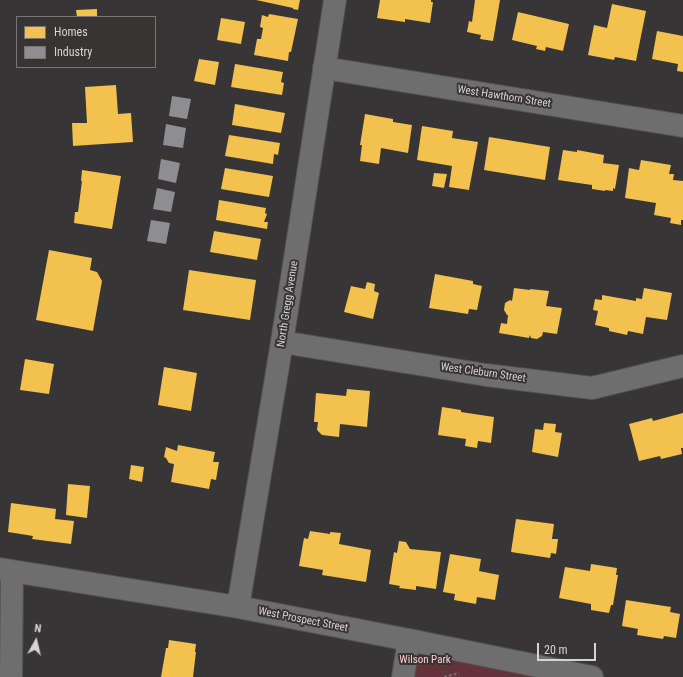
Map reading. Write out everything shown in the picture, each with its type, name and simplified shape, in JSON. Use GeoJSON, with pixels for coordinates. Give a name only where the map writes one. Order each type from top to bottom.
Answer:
{"type":"FeatureCollection","features":[{"type":"Feature","properties":{"kind":"street","name":"North Gregg Avenue"},"geometry":{"type":"LineString","coordinates":[[238,607],[282,342],[335,0]]}},
{"type":"Feature","properties":{"kind":"street","name":"West Hawthorn Street"},"geometry":{"type":"LineString","coordinates":[[324,68],[683,126]]}},
{"type":"Feature","properties":{"kind":"street","name":"West Cleburn Street"},"geometry":{"type":"LineString","coordinates":[[282,342],[486,375],[592,388],[683,366]]}},
{"type":"Feature","properties":{"kind":"street","name":"West Prospect Street"},"geometry":{"type":"LineString","coordinates":[[6,570],[238,607],[592,677]]}},
{"type":"Feature","properties":{"kind":"street"},"geometry":{"type":"LineString","coordinates":[[6,570],[11,677]]}},
{"type":"Feature","properties":{"kind":"street"},"geometry":{"type":"LineString","coordinates":[[403,677],[409,640]]}},
{"type":"Feature","properties":{"kind":"green space","name":"Wilson Park"},"geometry":{"type":"Polygon","coordinates":[[[409,640],[592,677],[403,677],[409,640]]]}},
{"type":"Feature","properties":{"kind":"building: Homes"},"geometry":{"type":"Polygon","coordinates":[[[256,0],[300,0],[298,10],[256,0]]]}},
{"type":"Feature","properties":{"kind":"building: Homes"},"geometry":{"type":"Polygon","coordinates":[[[380,0],[431,0],[431,2],[433,2],[430,23],[405,19],[405,22],[377,18],[380,0]]]}},
{"type":"Feature","properties":{"kind":"building: Homes"},"geometry":{"type":"Polygon","coordinates":[[[475,0],[500,0],[493,41],[480,39],[481,35],[467,32],[469,21],[472,22],[475,0]]]}},
{"type":"Feature","properties":{"kind":"building: Homes"},"geometry":{"type":"Polygon","coordinates":[[[612,4],[646,11],[636,61],[615,57],[614,60],[588,55],[594,25],[607,28],[612,4]]]}},
{"type":"Feature","properties":{"kind":"building: Homes"},"geometry":{"type":"Polygon","coordinates":[[[97,9],[97,16],[77,16],[76,10],[97,9]]]}},
{"type":"Feature","properties":{"kind":"building: Homes"},"geometry":{"type":"Polygon","coordinates":[[[518,12],[569,24],[563,51],[546,47],[545,51],[536,49],[537,46],[512,40],[518,12]]]}},
{"type":"Feature","properties":{"kind":"building: Homes"},"geometry":{"type":"Polygon","coordinates":[[[269,14],[298,19],[288,61],[254,55],[257,39],[261,39],[263,28],[260,27],[262,15],[268,17],[269,14]]]}},
{"type":"Feature","properties":{"kind":"building: Homes"},"geometry":{"type":"Polygon","coordinates":[[[221,18],[245,22],[241,44],[217,40],[221,18]]]}},
{"type":"Feature","properties":{"kind":"building: Homes"},"geometry":{"type":"Polygon","coordinates":[[[657,31],[683,36],[683,72],[677,71],[678,64],[652,59],[657,31]]]}},
{"type":"Feature","properties":{"kind":"building: Homes"},"geometry":{"type":"Polygon","coordinates":[[[199,59],[219,62],[215,85],[194,81],[199,59]]]}},
{"type":"Feature","properties":{"kind":"building: Homes"},"geometry":{"type":"Polygon","coordinates":[[[235,64],[283,72],[281,82],[284,83],[282,95],[231,87],[235,64]]]}},
{"type":"Feature","properties":{"kind":"building: Homes"},"geometry":{"type":"Polygon","coordinates":[[[116,85],[118,114],[131,113],[133,142],[73,146],[72,123],[87,123],[85,87],[116,85]]]}},
{"type":"Feature","properties":{"kind":"building: Homes"},"geometry":{"type":"Polygon","coordinates":[[[235,104],[285,113],[281,133],[232,125],[235,104]]]}},
{"type":"Feature","properties":{"kind":"building: Homes"},"geometry":{"type":"Polygon","coordinates":[[[365,114],[393,119],[393,122],[412,125],[408,153],[381,148],[379,164],[360,161],[362,145],[360,145],[365,114]]]}},
{"type":"Feature","properties":{"kind":"building: Homes"},"geometry":{"type":"Polygon","coordinates":[[[422,126],[453,131],[452,138],[478,142],[469,190],[449,187],[452,166],[417,160],[422,126]]]}},
{"type":"Feature","properties":{"kind":"building: Homes"},"geometry":{"type":"Polygon","coordinates":[[[229,135],[280,143],[278,155],[274,154],[273,164],[225,156],[229,135]]]}},
{"type":"Feature","properties":{"kind":"building: Homes"},"geometry":{"type":"Polygon","coordinates":[[[489,137],[550,147],[545,180],[484,170],[489,137]]]}},
{"type":"Feature","properties":{"kind":"building: Homes"},"geometry":{"type":"Polygon","coordinates":[[[563,150],[577,152],[577,150],[604,155],[603,163],[619,165],[615,189],[613,188],[613,191],[605,191],[592,189],[592,185],[558,180],[563,150]]]}},
{"type":"Feature","properties":{"kind":"building: Homes"},"geometry":{"type":"Polygon","coordinates":[[[641,160],[671,165],[669,174],[674,174],[673,180],[683,181],[683,220],[681,220],[681,225],[670,223],[671,218],[654,215],[656,203],[625,198],[629,168],[639,170],[641,160]]]}},
{"type":"Feature","properties":{"kind":"building: Homes"},"geometry":{"type":"Polygon","coordinates":[[[225,168],[273,176],[269,197],[221,189],[225,168]]]}},
{"type":"Feature","properties":{"kind":"building: Homes"},"geometry":{"type":"Polygon","coordinates":[[[82,170],[121,176],[112,229],[74,223],[75,212],[78,212],[82,170]]]}},
{"type":"Feature","properties":{"kind":"building: Homes"},"geometry":{"type":"Polygon","coordinates":[[[434,173],[447,174],[444,188],[432,186],[434,173]]]}},
{"type":"Feature","properties":{"kind":"building: Homes"},"geometry":{"type":"Polygon","coordinates":[[[219,200],[266,208],[265,213],[267,214],[264,222],[268,222],[267,229],[216,220],[219,200]]]}},
{"type":"Feature","properties":{"kind":"building: Homes"},"geometry":{"type":"Polygon","coordinates":[[[214,231],[261,239],[257,260],[210,252],[214,231]]]}},
{"type":"Feature","properties":{"kind":"building: Homes"},"geometry":{"type":"Polygon","coordinates":[[[49,250],[92,258],[90,270],[97,272],[102,281],[93,331],[36,320],[49,250]]]}},
{"type":"Feature","properties":{"kind":"building: Homes"},"geometry":{"type":"Polygon","coordinates":[[[189,270],[256,280],[250,320],[183,310],[189,270]]]}},
{"type":"Feature","properties":{"kind":"building: Homes"},"geometry":{"type":"Polygon","coordinates":[[[435,274],[473,281],[473,284],[482,286],[477,310],[469,309],[468,314],[429,308],[435,274]]]}},
{"type":"Feature","properties":{"kind":"building: Homes"},"geometry":{"type":"Polygon","coordinates":[[[367,282],[375,284],[374,291],[379,293],[373,319],[344,312],[351,286],[365,289],[367,282]]]}},
{"type":"Feature","properties":{"kind":"building: Homes"},"geometry":{"type":"Polygon","coordinates":[[[514,288],[549,291],[546,306],[562,308],[557,334],[543,332],[542,336],[537,339],[531,338],[530,335],[529,338],[499,333],[501,323],[507,324],[508,315],[504,310],[505,303],[510,300],[512,301],[514,288]]]}},
{"type":"Feature","properties":{"kind":"building: Homes"},"geometry":{"type":"Polygon","coordinates":[[[644,288],[672,293],[667,320],[646,317],[643,334],[628,331],[627,335],[609,331],[609,328],[595,325],[598,311],[593,310],[595,299],[602,300],[602,295],[636,301],[636,298],[642,299],[644,288]]]}},
{"type":"Feature","properties":{"kind":"building: Homes"},"geometry":{"type":"Polygon","coordinates":[[[25,359],[54,364],[49,394],[20,390],[25,359]]]}},
{"type":"Feature","properties":{"kind":"building: Homes"},"geometry":{"type":"Polygon","coordinates":[[[164,367],[197,373],[191,411],[158,405],[164,367]]]}},
{"type":"Feature","properties":{"kind":"building: Homes"},"geometry":{"type":"Polygon","coordinates":[[[347,389],[370,391],[367,427],[340,424],[339,437],[322,435],[317,430],[318,422],[314,422],[316,393],[346,396],[347,389]]]}},
{"type":"Feature","properties":{"kind":"building: Homes"},"geometry":{"type":"Polygon","coordinates":[[[442,407],[461,410],[461,412],[494,417],[491,443],[478,441],[477,448],[465,446],[466,439],[438,435],[442,407]]]}},
{"type":"Feature","properties":{"kind":"building: Homes"},"geometry":{"type":"Polygon","coordinates":[[[683,413],[682,454],[661,459],[660,456],[639,461],[629,424],[652,418],[653,421],[683,413]]]}},
{"type":"Feature","properties":{"kind":"building: Homes"},"geometry":{"type":"Polygon","coordinates":[[[544,423],[556,424],[555,432],[562,433],[558,457],[532,452],[535,429],[543,430],[544,423]]]}},
{"type":"Feature","properties":{"kind":"building: Homes"},"geometry":{"type":"Polygon","coordinates":[[[178,445],[215,452],[213,462],[219,462],[216,480],[211,479],[209,489],[171,482],[174,464],[169,463],[164,457],[166,447],[177,451],[178,445]]]}},
{"type":"Feature","properties":{"kind":"building: Homes"},"geometry":{"type":"Polygon","coordinates":[[[131,465],[144,467],[142,482],[129,479],[131,465]]]}},
{"type":"Feature","properties":{"kind":"building: Homes"},"geometry":{"type":"Polygon","coordinates":[[[68,484],[90,486],[87,518],[66,515],[68,484]]]}},
{"type":"Feature","properties":{"kind":"building: Homes"},"geometry":{"type":"Polygon","coordinates":[[[11,503],[56,509],[55,519],[74,521],[71,544],[32,539],[33,536],[8,532],[11,503]]]}},
{"type":"Feature","properties":{"kind":"building: Homes"},"geometry":{"type":"Polygon","coordinates":[[[516,519],[554,524],[552,539],[558,539],[556,554],[551,553],[550,558],[511,552],[516,519]]]}},
{"type":"Feature","properties":{"kind":"building: Homes"},"geometry":{"type":"Polygon","coordinates":[[[310,531],[330,534],[330,532],[341,533],[339,544],[371,550],[366,582],[322,575],[323,570],[299,566],[304,538],[308,539],[310,531]]]}},
{"type":"Feature","properties":{"kind":"building: Homes"},"geometry":{"type":"Polygon","coordinates":[[[399,541],[406,542],[410,549],[441,552],[436,589],[416,586],[416,590],[399,588],[400,586],[389,584],[394,552],[397,553],[399,541]]]}},
{"type":"Feature","properties":{"kind":"building: Homes"},"geometry":{"type":"Polygon","coordinates":[[[450,554],[481,559],[479,571],[499,575],[495,600],[477,597],[476,604],[454,600],[455,594],[443,592],[450,554]]]}},
{"type":"Feature","properties":{"kind":"building: Homes"},"geometry":{"type":"Polygon","coordinates":[[[591,564],[617,568],[616,575],[618,575],[613,605],[611,605],[609,613],[591,610],[591,604],[559,598],[565,567],[590,571],[591,564]]]}},
{"type":"Feature","properties":{"kind":"building: Homes"},"geometry":{"type":"Polygon","coordinates":[[[626,600],[671,607],[670,612],[680,614],[676,638],[664,636],[663,639],[637,635],[638,629],[622,626],[626,600]]]}},
{"type":"Feature","properties":{"kind":"building: Homes"},"geometry":{"type":"Polygon","coordinates":[[[169,640],[196,644],[193,677],[161,677],[166,648],[168,648],[169,640]]]}},
{"type":"Feature","properties":{"kind":"building: Industry"},"geometry":{"type":"Polygon","coordinates":[[[172,96],[191,99],[187,119],[169,116],[172,96]]]}},
{"type":"Feature","properties":{"kind":"building: Industry"},"geometry":{"type":"Polygon","coordinates":[[[166,124],[186,128],[183,148],[163,145],[166,124]]]}},
{"type":"Feature","properties":{"kind":"building: Industry"},"geometry":{"type":"Polygon","coordinates":[[[161,159],[180,163],[176,183],[158,179],[161,159]]]}},
{"type":"Feature","properties":{"kind":"building: Industry"},"geometry":{"type":"Polygon","coordinates":[[[157,188],[175,192],[171,212],[153,209],[157,188]]]}},
{"type":"Feature","properties":{"kind":"building: Industry"},"geometry":{"type":"Polygon","coordinates":[[[151,220],[170,223],[166,244],[147,241],[151,220]]]}}]}
